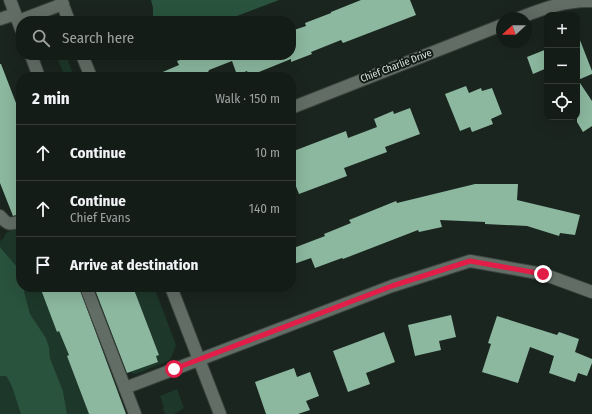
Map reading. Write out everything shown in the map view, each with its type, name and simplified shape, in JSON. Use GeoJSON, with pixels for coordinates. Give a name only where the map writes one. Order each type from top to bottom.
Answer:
{"type":"FeatureCollection","features":[{"type":"Feature","properties":{"kind":"street"},"geometry":{"type":"LineString","coordinates":[[10,0],[16,16]]}},
{"type":"Feature","properties":{"kind":"street"},"geometry":{"type":"LineString","coordinates":[[532,13],[556,4],[591,0]]}},
{"type":"Feature","properties":{"kind":"street"},"geometry":{"type":"LineString","coordinates":[[30,16],[62,2],[67,16]]}},
{"type":"Feature","properties":{"kind":"street"},"geometry":{"type":"LineString","coordinates":[[0,20],[16,21]]}},
{"type":"Feature","properties":{"kind":"street","name":"Chief Charlie Drive"},"geometry":{"type":"LineString","coordinates":[[296,106],[496,27]]}},
{"type":"Feature","properties":{"kind":"street"},"geometry":{"type":"LineString","coordinates":[[33,60],[37,72]]}},
{"type":"Feature","properties":{"kind":"street"},"geometry":{"type":"LineString","coordinates":[[84,60],[89,72]]}},
{"type":"Feature","properties":{"kind":"street"},"geometry":{"type":"LineString","coordinates":[[0,216],[7,223],[16,223]]}},
{"type":"Feature","properties":{"kind":"street"},"geometry":{"type":"LineString","coordinates":[[125,388],[392,286],[470,261],[543,274],[592,292]]}},
{"type":"Feature","properties":{"kind":"street"},"geometry":{"type":"LineString","coordinates":[[88,292],[135,414]]}},
{"type":"Feature","properties":{"kind":"street"},"geometry":{"type":"LineString","coordinates":[[173,292],[220,414]]}},
{"type":"Feature","properties":{"kind":"green space"},"geometry":{"type":"Polygon","coordinates":[[[151,0],[279,0],[237,16],[153,16],[151,0]]]}},
{"type":"Feature","properties":{"kind":"green space"},"geometry":{"type":"Polygon","coordinates":[[[58,60],[68,60],[72,72],[63,72],[58,60]]]}},
{"type":"Feature","properties":{"kind":"green space"},"geometry":{"type":"Polygon","coordinates":[[[16,228],[16,266],[0,247],[0,241],[6,233],[16,228]]]}},
{"type":"Feature","properties":{"kind":"green space"},"geometry":{"type":"Polygon","coordinates":[[[0,247],[16,266],[16,292],[24,292],[30,314],[46,338],[50,358],[63,391],[67,414],[21,414],[9,380],[6,376],[0,376],[0,247]]]}},
{"type":"Feature","properties":{"kind":"green space"},"geometry":{"type":"Polygon","coordinates":[[[24,292],[42,292],[67,349],[69,355],[67,356],[89,414],[67,414],[63,391],[50,358],[46,338],[30,314],[24,292]]]}},
{"type":"Feature","properties":{"kind":"green space"},"geometry":{"type":"Polygon","coordinates":[[[135,292],[156,292],[176,345],[171,358],[168,361],[136,374],[129,371],[133,365],[135,370],[158,361],[156,356],[159,354],[135,292]]]}},
{"type":"Feature","properties":{"kind":"green space"},"geometry":{"type":"Polygon","coordinates":[[[0,376],[6,376],[11,385],[21,414],[0,414],[0,376]]]}},
{"type":"Feature","properties":{"kind":"green space"},"geometry":{"type":"Polygon","coordinates":[[[177,389],[184,408],[174,414],[165,414],[160,396],[177,389]]]}},
{"type":"Feature","properties":{"kind":"building"},"geometry":{"type":"Polygon","coordinates":[[[361,0],[410,0],[416,15],[343,43],[341,40],[311,52],[312,54],[291,62],[291,60],[296,60],[296,29],[306,26],[305,23],[361,0]]]}},
{"type":"Feature","properties":{"kind":"building"},"geometry":{"type":"Polygon","coordinates":[[[580,40],[592,71],[592,74],[580,79],[580,40]]]}},
{"type":"Feature","properties":{"kind":"building"},"geometry":{"type":"Polygon","coordinates":[[[544,50],[544,69],[533,74],[527,57],[544,50]]]}},
{"type":"Feature","properties":{"kind":"building"},"geometry":{"type":"Polygon","coordinates":[[[289,60],[259,72],[236,72],[232,61],[209,70],[208,72],[163,72],[179,65],[177,61],[289,60]]]}},
{"type":"Feature","properties":{"kind":"building"},"geometry":{"type":"Polygon","coordinates":[[[1,64],[16,103],[16,215],[13,216],[0,183],[1,64]]]}},
{"type":"Feature","properties":{"kind":"building"},"geometry":{"type":"Polygon","coordinates":[[[580,83],[592,101],[592,126],[583,132],[577,120],[580,120],[580,83]]]}},
{"type":"Feature","properties":{"kind":"building"},"geometry":{"type":"Polygon","coordinates":[[[466,86],[469,93],[481,88],[482,91],[492,88],[502,114],[491,119],[493,124],[472,132],[470,127],[460,131],[445,94],[466,86]]]}},
{"type":"Feature","properties":{"kind":"building"},"geometry":{"type":"Polygon","coordinates":[[[410,108],[420,134],[385,147],[387,152],[344,168],[347,176],[299,194],[296,186],[296,150],[346,131],[348,138],[377,127],[374,119],[393,111],[394,114],[410,108]]]}},
{"type":"Feature","properties":{"kind":"building"},"geometry":{"type":"Polygon","coordinates":[[[475,184],[518,184],[517,200],[580,215],[575,235],[560,233],[559,236],[527,226],[440,220],[442,227],[419,232],[418,230],[343,259],[342,258],[315,268],[311,258],[296,263],[296,247],[325,236],[324,234],[351,223],[349,220],[396,201],[397,203],[475,184]]]}},
{"type":"Feature","properties":{"kind":"building"},"geometry":{"type":"Polygon","coordinates":[[[42,292],[81,292],[126,414],[89,414],[67,356],[69,355],[59,331],[57,332],[42,292]]]}},
{"type":"Feature","properties":{"kind":"building"},"geometry":{"type":"Polygon","coordinates":[[[96,292],[135,292],[159,355],[156,356],[158,362],[127,373],[96,292]]]}},
{"type":"Feature","properties":{"kind":"building"},"geometry":{"type":"Polygon","coordinates":[[[451,315],[456,337],[439,341],[441,350],[415,356],[408,325],[451,315]]]}},
{"type":"Feature","properties":{"kind":"building"},"geometry":{"type":"Polygon","coordinates":[[[497,316],[557,335],[559,332],[579,339],[575,352],[592,359],[587,376],[578,373],[575,382],[549,373],[554,356],[530,347],[518,383],[482,372],[491,344],[488,343],[497,316]]]}},
{"type":"Feature","properties":{"kind":"building"},"geometry":{"type":"Polygon","coordinates":[[[384,332],[395,362],[366,373],[370,384],[348,392],[333,351],[384,332]]]}},
{"type":"Feature","properties":{"kind":"building"},"geometry":{"type":"Polygon","coordinates":[[[294,368],[297,377],[310,372],[319,396],[306,401],[310,410],[298,414],[266,414],[255,382],[294,368]]]}},
{"type":"Feature","properties":{"kind":"route"},"geometry":{"type":"LineString","coordinates":[[174,369],[392,286],[470,261],[543,274]]}}]}
